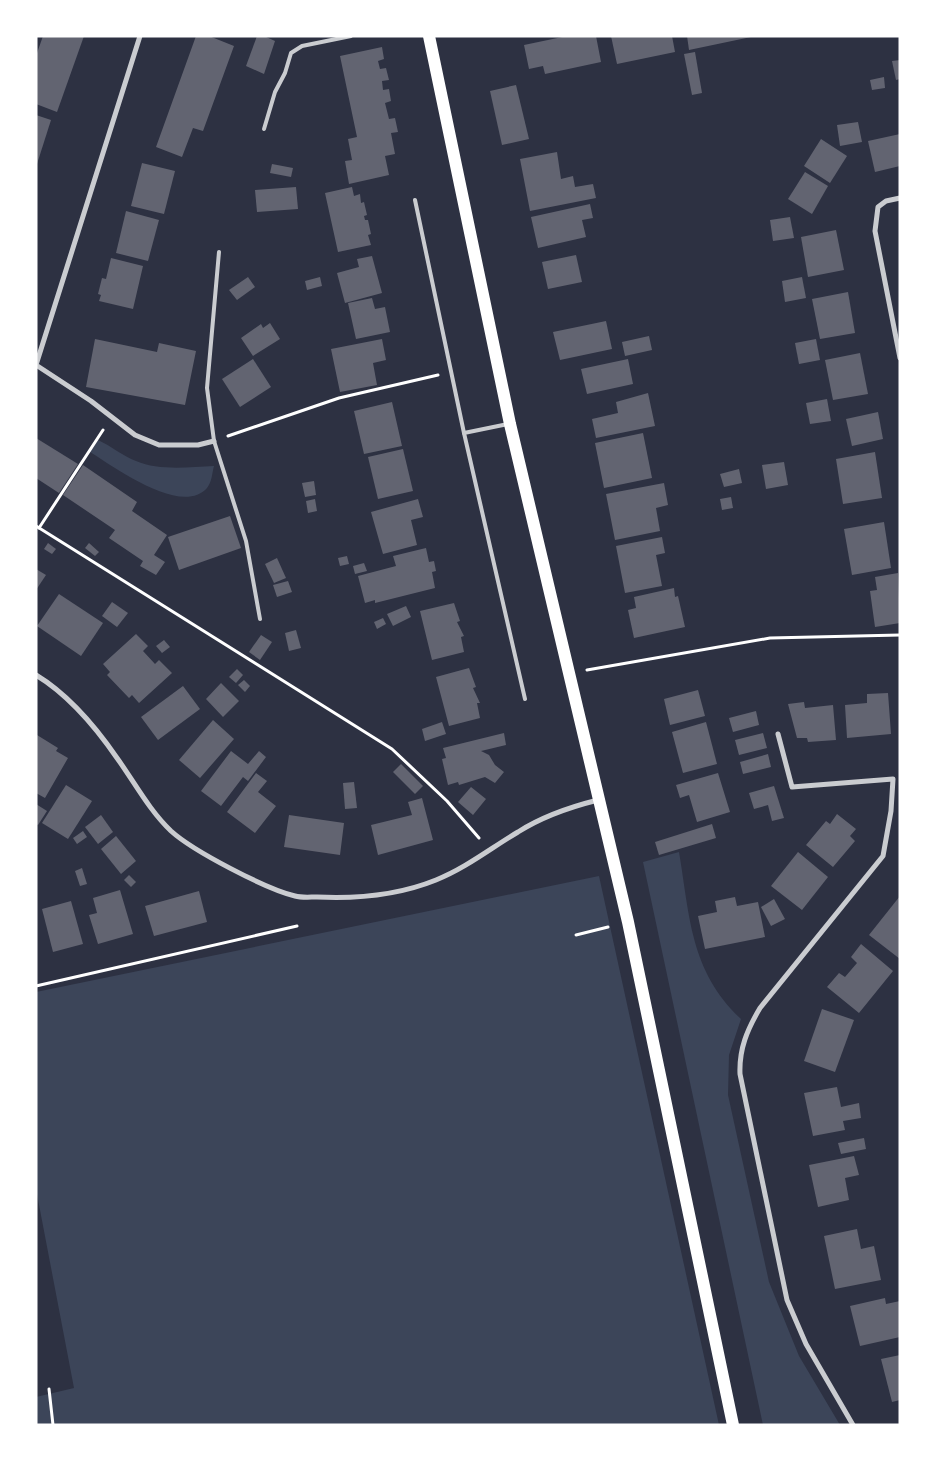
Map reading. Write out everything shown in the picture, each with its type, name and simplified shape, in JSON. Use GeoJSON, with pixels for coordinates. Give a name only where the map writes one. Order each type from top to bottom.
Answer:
{"type":"FeatureCollection","features":[{"type":"Feature","properties":{"kind":"main road"},"geometry":{"type":"LineString","coordinates":[[429,36],[510,424],[628,922],[733,1425]]}},
{"type":"Feature","properties":{"kind":"street"},"geometry":{"type":"LineString","coordinates":[[140,36],[36,365],[111,416],[135,435],[159,445],[198,445],[214,441]]}},
{"type":"Feature","properties":{"kind":"street"},"geometry":{"type":"LineString","coordinates":[[900,198],[886,201],[878,207],[875,231],[900,358]]}},
{"type":"Feature","properties":{"kind":"street"},"geometry":{"type":"LineString","coordinates":[[36,675],[54,686],[76,706],[117,758],[150,808],[172,832],[213,859],[295,896],[362,898],[398,891],[437,880],[490,851],[519,831],[565,808],[599,800]]}},
{"type":"Feature","properties":{"kind":"street"},"geometry":{"type":"LineString","coordinates":[[778,734],[792,787],[900,778]]}},
{"type":"Feature","properties":{"kind":"street"},"geometry":{"type":"LineString","coordinates":[[853,1425],[806,1344],[787,1300],[740,1074],[740,1056],[747,1030],[760,1008],[883,856],[891,811],[893,778]]}},
{"type":"Feature","properties":{"kind":"lane"},"geometry":{"type":"LineString","coordinates":[[264,129],[275,92],[285,72],[291,53],[302,46],[351,36]]}},
{"type":"Feature","properties":{"kind":"lane"},"geometry":{"type":"LineString","coordinates":[[415,200],[450,372],[525,699]]}},
{"type":"Feature","properties":{"kind":"lane"},"geometry":{"type":"LineString","coordinates":[[219,252],[207,388],[214,441],[246,541],[260,619]]}},
{"type":"Feature","properties":{"kind":"lane"},"geometry":{"type":"LineString","coordinates":[[464,433],[510,424]]}},
{"type":"Feature","properties":{"kind":"path"},"geometry":{"type":"LineString","coordinates":[[214,441],[339,398],[450,372]]}},
{"type":"Feature","properties":{"kind":"path"},"geometry":{"type":"LineString","coordinates":[[111,416],[38,527],[392,749],[447,801],[490,851]]}},
{"type":"Feature","properties":{"kind":"path"},"geometry":{"type":"LineString","coordinates":[[569,673],[770,638],[900,635]]}},
{"type":"Feature","properties":{"kind":"path"},"geometry":{"type":"LineString","coordinates":[[576,935],[628,922]]}},
{"type":"Feature","properties":{"kind":"path"},"geometry":{"type":"LineString","coordinates":[[36,986],[297,926]]}},
{"type":"Feature","properties":{"kind":"path"},"geometry":{"type":"LineString","coordinates":[[49,1389],[53,1425]]}},
{"type":"Feature","properties":{"kind":"shaded area"},"geometry":{"type":"Polygon","coordinates":[[[98,440],[131,459],[145,464],[174,468],[214,466],[210,483],[207,488],[195,495],[181,497],[165,493],[130,477],[90,452],[98,440]]]}},
{"type":"Feature","properties":{"kind":"shaded area"},"geometry":{"type":"Polygon","coordinates":[[[679,852],[690,921],[702,962],[711,982],[724,1001],[741,1019],[729,1055],[728,1095],[769,1282],[799,1356],[840,1425],[763,1425],[643,862],[679,852]]]}},
{"type":"Feature","properties":{"kind":"shaded area"},"geometry":{"type":"Polygon","coordinates":[[[599,876],[719,1425],[36,1425],[36,1397],[74,1388],[36,1189],[36,992],[599,876]]]}},
{"type":"Feature","properties":{"kind":"building"},"geometry":{"type":"Polygon","coordinates":[[[43,36],[84,36],[57,112],[36,104],[36,56],[43,36]]]}},
{"type":"Feature","properties":{"kind":"building"},"geometry":{"type":"Polygon","coordinates":[[[196,36],[209,36],[234,46],[203,131],[193,128],[182,157],[156,147],[196,36]]]}},
{"type":"Feature","properties":{"kind":"building"},"geometry":{"type":"Polygon","coordinates":[[[257,36],[264,36],[275,41],[264,74],[246,66],[257,36]]]}},
{"type":"Feature","properties":{"kind":"building"},"geometry":{"type":"Polygon","coordinates":[[[567,36],[596,36],[601,62],[545,74],[543,66],[529,69],[524,45],[567,36]]]}},
{"type":"Feature","properties":{"kind":"building"},"geometry":{"type":"Polygon","coordinates":[[[611,36],[672,36],[675,52],[617,64],[611,36]]]}},
{"type":"Feature","properties":{"kind":"building"},"geometry":{"type":"Polygon","coordinates":[[[687,36],[750,36],[751,37],[689,50],[687,36]]]}},
{"type":"Feature","properties":{"kind":"building"},"geometry":{"type":"Polygon","coordinates":[[[382,47],[384,59],[378,61],[380,69],[386,68],[389,80],[382,81],[383,90],[389,89],[391,101],[385,103],[389,119],[395,118],[398,132],[391,133],[395,154],[385,156],[389,175],[349,184],[345,161],[352,160],[348,139],[357,137],[340,56],[382,47]]]}},
{"type":"Feature","properties":{"kind":"building"},"geometry":{"type":"Polygon","coordinates":[[[695,52],[702,93],[692,95],[684,54],[695,52]]]}},
{"type":"Feature","properties":{"kind":"building"},"geometry":{"type":"Polygon","coordinates":[[[900,60],[900,79],[896,80],[892,61],[900,60]]]}},
{"type":"Feature","properties":{"kind":"building"},"geometry":{"type":"Polygon","coordinates":[[[884,77],[885,88],[872,90],[870,80],[884,77]]]}},
{"type":"Feature","properties":{"kind":"building"},"geometry":{"type":"Polygon","coordinates":[[[516,85],[529,139],[502,145],[490,91],[516,85]]]}},
{"type":"Feature","properties":{"kind":"building"},"geometry":{"type":"Polygon","coordinates":[[[36,115],[51,120],[37,164],[36,164],[36,115]]]}},
{"type":"Feature","properties":{"kind":"building"},"geometry":{"type":"Polygon","coordinates":[[[858,122],[862,142],[840,146],[837,125],[858,122]]]}},
{"type":"Feature","properties":{"kind":"building"},"geometry":{"type":"Polygon","coordinates":[[[900,134],[900,166],[875,172],[868,141],[900,134]]]}},
{"type":"Feature","properties":{"kind":"building"},"geometry":{"type":"Polygon","coordinates":[[[821,139],[847,156],[830,183],[804,166],[821,139]]]}},
{"type":"Feature","properties":{"kind":"building"},"geometry":{"type":"Polygon","coordinates":[[[557,152],[561,179],[573,176],[575,187],[593,184],[596,198],[530,211],[520,159],[557,152]]]}},
{"type":"Feature","properties":{"kind":"building"},"geometry":{"type":"Polygon","coordinates":[[[142,163],[175,171],[164,214],[131,206],[142,163]]]}},
{"type":"Feature","properties":{"kind":"building"},"geometry":{"type":"Polygon","coordinates":[[[272,164],[293,168],[291,177],[270,173],[272,164]]]}},
{"type":"Feature","properties":{"kind":"building"},"geometry":{"type":"Polygon","coordinates":[[[805,172],[828,186],[812,214],[788,199],[805,172]]]}},
{"type":"Feature","properties":{"kind":"building"},"geometry":{"type":"Polygon","coordinates":[[[296,187],[298,209],[257,212],[255,190],[296,187]]]}},
{"type":"Feature","properties":{"kind":"building"},"geometry":{"type":"Polygon","coordinates":[[[352,187],[354,196],[360,194],[361,203],[364,202],[367,215],[364,216],[365,220],[368,220],[371,234],[368,235],[371,245],[338,252],[325,193],[352,187]]]}},
{"type":"Feature","properties":{"kind":"building"},"geometry":{"type":"Polygon","coordinates":[[[590,204],[593,218],[582,220],[586,237],[538,248],[531,217],[590,204]]]}},
{"type":"Feature","properties":{"kind":"building"},"geometry":{"type":"Polygon","coordinates":[[[126,211],[159,220],[148,261],[116,253],[126,211]]]}},
{"type":"Feature","properties":{"kind":"building"},"geometry":{"type":"Polygon","coordinates":[[[790,217],[794,238],[773,241],[770,220],[790,217]]]}},
{"type":"Feature","properties":{"kind":"building"},"geometry":{"type":"Polygon","coordinates":[[[836,230],[844,270],[808,277],[801,237],[836,230]]]}},
{"type":"Feature","properties":{"kind":"building"},"geometry":{"type":"Polygon","coordinates":[[[576,255],[582,282],[548,289],[542,262],[576,255]]]}},
{"type":"Feature","properties":{"kind":"building"},"geometry":{"type":"Polygon","coordinates":[[[372,256],[382,293],[345,303],[337,273],[359,267],[357,259],[372,256]]]}},
{"type":"Feature","properties":{"kind":"building"},"geometry":{"type":"Polygon","coordinates":[[[111,258],[143,266],[133,309],[99,301],[101,295],[98,294],[102,278],[106,279],[111,258]]]}},
{"type":"Feature","properties":{"kind":"building"},"geometry":{"type":"Polygon","coordinates":[[[248,277],[255,287],[237,300],[229,290],[248,277]]]}},
{"type":"Feature","properties":{"kind":"building"},"geometry":{"type":"Polygon","coordinates":[[[320,277],[322,286],[307,290],[305,281],[320,277]]]}},
{"type":"Feature","properties":{"kind":"building"},"geometry":{"type":"Polygon","coordinates":[[[802,277],[806,298],[785,302],[782,281],[802,277]]]}},
{"type":"Feature","properties":{"kind":"building"},"geometry":{"type":"Polygon","coordinates":[[[848,292],[855,333],[820,339],[812,299],[848,292]]]}},
{"type":"Feature","properties":{"kind":"building"},"geometry":{"type":"Polygon","coordinates":[[[372,298],[375,309],[385,307],[390,332],[356,339],[348,303],[372,298]]]}},
{"type":"Feature","properties":{"kind":"building"},"geometry":{"type":"Polygon","coordinates":[[[606,321],[612,349],[560,360],[553,332],[606,321]]]}},
{"type":"Feature","properties":{"kind":"building"},"geometry":{"type":"Polygon","coordinates":[[[270,323],[280,339],[253,356],[241,338],[261,324],[263,328],[270,323]]]}},
{"type":"Feature","properties":{"kind":"building"},"geometry":{"type":"Polygon","coordinates":[[[649,336],[652,350],[625,356],[622,342],[649,336]]]}},
{"type":"Feature","properties":{"kind":"building"},"geometry":{"type":"Polygon","coordinates":[[[95,339],[157,352],[159,343],[196,351],[185,405],[86,387],[95,339]]]}},
{"type":"Feature","properties":{"kind":"building"},"geometry":{"type":"Polygon","coordinates":[[[382,339],[386,360],[373,363],[377,385],[340,392],[331,349],[382,339]]]}},
{"type":"Feature","properties":{"kind":"building"},"geometry":{"type":"Polygon","coordinates":[[[816,339],[820,360],[799,364],[795,343],[816,339]]]}},
{"type":"Feature","properties":{"kind":"building"},"geometry":{"type":"Polygon","coordinates":[[[860,353],[868,394],[833,400],[825,360],[860,353]]]}},
{"type":"Feature","properties":{"kind":"building"},"geometry":{"type":"Polygon","coordinates":[[[253,359],[271,387],[240,407],[222,379],[253,359]]]}},
{"type":"Feature","properties":{"kind":"building"},"geometry":{"type":"Polygon","coordinates":[[[628,359],[633,384],[587,394],[581,369],[628,359]]]}},
{"type":"Feature","properties":{"kind":"building"},"geometry":{"type":"Polygon","coordinates":[[[648,393],[655,426],[596,438],[592,419],[618,413],[616,402],[648,393]]]}},
{"type":"Feature","properties":{"kind":"building"},"geometry":{"type":"Polygon","coordinates":[[[827,399],[831,421],[810,424],[806,403],[827,399]]]}},
{"type":"Feature","properties":{"kind":"building"},"geometry":{"type":"Polygon","coordinates":[[[392,402],[402,446],[364,454],[354,411],[392,402]]]}},
{"type":"Feature","properties":{"kind":"building"},"geometry":{"type":"Polygon","coordinates":[[[878,412],[883,439],[852,446],[846,419],[878,412]]]}},
{"type":"Feature","properties":{"kind":"building"},"geometry":{"type":"Polygon","coordinates":[[[643,433],[652,478],[604,488],[595,443],[643,433]]]}},
{"type":"Feature","properties":{"kind":"building"},"geometry":{"type":"Polygon","coordinates":[[[36,438],[78,464],[59,493],[36,478],[36,438]]]}},
{"type":"Feature","properties":{"kind":"building"},"geometry":{"type":"Polygon","coordinates":[[[403,449],[413,491],[378,499],[368,457],[403,449]]]}},
{"type":"Feature","properties":{"kind":"building"},"geometry":{"type":"Polygon","coordinates":[[[875,452],[882,498],[843,504],[836,459],[875,452]]]}},
{"type":"Feature","properties":{"kind":"building"},"geometry":{"type":"Polygon","coordinates":[[[784,462],[788,485],[766,489],[762,465],[784,462]]]}},
{"type":"Feature","properties":{"kind":"building"},"geometry":{"type":"Polygon","coordinates":[[[83,465],[137,502],[132,511],[167,535],[154,555],[165,562],[156,575],[140,566],[143,561],[109,538],[115,530],[63,495],[83,465]]]}},
{"type":"Feature","properties":{"kind":"building"},"geometry":{"type":"Polygon","coordinates":[[[739,469],[742,483],[724,487],[720,474],[739,469]]]}},
{"type":"Feature","properties":{"kind":"building"},"geometry":{"type":"Polygon","coordinates":[[[314,481],[316,495],[305,497],[302,483],[314,481]]]}},
{"type":"Feature","properties":{"kind":"building"},"geometry":{"type":"Polygon","coordinates":[[[664,483],[668,505],[656,508],[660,531],[615,540],[606,494],[664,483]]]}},
{"type":"Feature","properties":{"kind":"building"},"geometry":{"type":"Polygon","coordinates":[[[731,497],[733,508],[722,510],[720,499],[731,497]]]}},
{"type":"Feature","properties":{"kind":"building"},"geometry":{"type":"Polygon","coordinates":[[[315,499],[317,511],[308,513],[306,501],[315,499]]]}},
{"type":"Feature","properties":{"kind":"building"},"geometry":{"type":"Polygon","coordinates":[[[418,499],[423,517],[411,520],[417,545],[383,554],[371,512],[418,499]]]}},
{"type":"Feature","properties":{"kind":"building"},"geometry":{"type":"Polygon","coordinates":[[[230,516],[241,548],[179,570],[168,537],[230,516]]]}},
{"type":"Feature","properties":{"kind":"building"},"geometry":{"type":"Polygon","coordinates":[[[884,522],[891,568],[852,575],[844,529],[884,522]]]}},
{"type":"Feature","properties":{"kind":"building"},"geometry":{"type":"Polygon","coordinates":[[[662,537],[665,553],[656,555],[662,586],[625,593],[616,546],[662,537]]]}},
{"type":"Feature","properties":{"kind":"building"},"geometry":{"type":"Polygon","coordinates":[[[48,543],[56,549],[52,554],[44,549],[48,543]]]}},
{"type":"Feature","properties":{"kind":"building"},"geometry":{"type":"Polygon","coordinates":[[[89,543],[99,552],[95,556],[85,548],[89,543]]]}},
{"type":"Feature","properties":{"kind":"building"},"geometry":{"type":"Polygon","coordinates":[[[426,548],[429,562],[434,561],[436,571],[432,572],[435,588],[375,603],[375,600],[365,603],[358,576],[396,566],[393,556],[426,548]]]}},
{"type":"Feature","properties":{"kind":"building"},"geometry":{"type":"Polygon","coordinates":[[[347,556],[349,564],[340,566],[338,558],[347,556]]]}},
{"type":"Feature","properties":{"kind":"building"},"geometry":{"type":"Polygon","coordinates":[[[277,558],[286,578],[274,583],[265,564],[277,558]]]}},
{"type":"Feature","properties":{"kind":"building"},"geometry":{"type":"Polygon","coordinates":[[[364,563],[367,571],[355,574],[353,566],[364,563]]]}},
{"type":"Feature","properties":{"kind":"building"},"geometry":{"type":"Polygon","coordinates":[[[36,569],[46,575],[36,590],[36,569]]]}},
{"type":"Feature","properties":{"kind":"building"},"geometry":{"type":"Polygon","coordinates":[[[898,573],[900,623],[875,627],[870,591],[877,590],[875,577],[898,573]]]}},
{"type":"Feature","properties":{"kind":"building"},"geometry":{"type":"Polygon","coordinates":[[[288,581],[292,592],[277,597],[273,585],[288,581]]]}},
{"type":"Feature","properties":{"kind":"building"},"geometry":{"type":"Polygon","coordinates":[[[674,588],[675,597],[678,596],[685,627],[634,638],[628,610],[636,608],[634,597],[674,588]]]}},
{"type":"Feature","properties":{"kind":"building"},"geometry":{"type":"Polygon","coordinates":[[[59,594],[103,623],[81,656],[37,626],[59,594]]]}},
{"type":"Feature","properties":{"kind":"building"},"geometry":{"type":"Polygon","coordinates":[[[112,602],[128,613],[117,627],[102,616],[112,602]]]}},
{"type":"Feature","properties":{"kind":"building"},"geometry":{"type":"Polygon","coordinates":[[[454,603],[460,621],[457,622],[464,636],[461,637],[464,652],[432,660],[420,611],[454,603]]]}},
{"type":"Feature","properties":{"kind":"building"},"geometry":{"type":"Polygon","coordinates":[[[406,606],[411,617],[393,626],[387,614],[406,606]]]}},
{"type":"Feature","properties":{"kind":"building"},"geometry":{"type":"Polygon","coordinates":[[[383,618],[386,624],[377,629],[374,622],[383,618]]]}},
{"type":"Feature","properties":{"kind":"building"},"geometry":{"type":"Polygon","coordinates":[[[296,630],[301,648],[289,651],[285,633],[296,630]]]}},
{"type":"Feature","properties":{"kind":"building"},"geometry":{"type":"Polygon","coordinates":[[[136,634],[148,646],[143,651],[155,664],[159,660],[172,673],[139,703],[132,695],[129,698],[107,675],[110,672],[103,664],[136,634]]]}},
{"type":"Feature","properties":{"kind":"building"},"geometry":{"type":"Polygon","coordinates":[[[261,635],[272,642],[260,660],[249,652],[261,635]]]}},
{"type":"Feature","properties":{"kind":"building"},"geometry":{"type":"Polygon","coordinates":[[[164,640],[170,647],[162,653],[156,646],[164,640]]]}},
{"type":"Feature","properties":{"kind":"building"},"geometry":{"type":"Polygon","coordinates":[[[469,668],[476,687],[473,688],[480,703],[477,703],[480,718],[449,726],[436,677],[469,668]]]}},
{"type":"Feature","properties":{"kind":"building"},"geometry":{"type":"Polygon","coordinates":[[[237,669],[243,675],[236,683],[229,677],[237,669]]]}},
{"type":"Feature","properties":{"kind":"building"},"geometry":{"type":"Polygon","coordinates":[[[244,680],[250,686],[245,692],[238,685],[244,680]]]}},
{"type":"Feature","properties":{"kind":"building"},"geometry":{"type":"Polygon","coordinates":[[[221,683],[239,701],[223,717],[206,699],[221,683]]]}},
{"type":"Feature","properties":{"kind":"building"},"geometry":{"type":"Polygon","coordinates":[[[183,686],[200,709],[158,740],[141,717],[183,686]]]}},
{"type":"Feature","properties":{"kind":"building"},"geometry":{"type":"Polygon","coordinates":[[[698,690],[705,716],[670,725],[664,699],[698,690]]]}},
{"type":"Feature","properties":{"kind":"building"},"geometry":{"type":"Polygon","coordinates":[[[888,693],[891,734],[847,738],[845,705],[867,703],[867,694],[888,693]]]}},
{"type":"Feature","properties":{"kind":"building"},"geometry":{"type":"Polygon","coordinates":[[[804,702],[805,708],[833,705],[836,740],[808,742],[807,738],[797,738],[788,704],[804,702]]]}},
{"type":"Feature","properties":{"kind":"building"},"geometry":{"type":"Polygon","coordinates":[[[756,711],[759,725],[733,732],[729,718],[756,711]]]}},
{"type":"Feature","properties":{"kind":"building"},"geometry":{"type":"Polygon","coordinates":[[[213,720],[234,739],[200,778],[179,760],[213,720]]]}},
{"type":"Feature","properties":{"kind":"building"},"geometry":{"type":"Polygon","coordinates":[[[442,722],[446,734],[425,741],[422,729],[442,722]]]}},
{"type":"Feature","properties":{"kind":"building"},"geometry":{"type":"Polygon","coordinates":[[[706,722],[717,764],[683,773],[672,732],[706,722]]]}},
{"type":"Feature","properties":{"kind":"building"},"geometry":{"type":"Polygon","coordinates":[[[504,733],[506,745],[481,751],[489,755],[495,765],[504,772],[495,783],[485,777],[459,785],[458,782],[448,785],[442,759],[446,758],[443,748],[504,733]]]}},
{"type":"Feature","properties":{"kind":"building"},"geometry":{"type":"Polygon","coordinates":[[[763,733],[767,748],[739,755],[735,740],[763,733]]]}},
{"type":"Feature","properties":{"kind":"building"},"geometry":{"type":"Polygon","coordinates":[[[37,735],[58,748],[56,751],[68,758],[45,798],[36,793],[37,735]]]}},
{"type":"Feature","properties":{"kind":"building"},"geometry":{"type":"Polygon","coordinates":[[[231,751],[248,764],[259,751],[266,757],[248,781],[243,777],[221,806],[201,791],[231,751]]]}},
{"type":"Feature","properties":{"kind":"building"},"geometry":{"type":"Polygon","coordinates":[[[768,754],[771,767],[743,774],[740,762],[768,754]]]}},
{"type":"Feature","properties":{"kind":"building"},"geometry":{"type":"Polygon","coordinates":[[[401,764],[423,786],[415,794],[393,772],[401,764]]]}},
{"type":"Feature","properties":{"kind":"building"},"geometry":{"type":"Polygon","coordinates":[[[256,773],[267,781],[258,792],[276,806],[255,833],[227,812],[256,773]]]}},
{"type":"Feature","properties":{"kind":"building"},"geometry":{"type":"Polygon","coordinates":[[[718,773],[730,812],[697,822],[689,795],[680,798],[676,785],[718,773]]]}},
{"type":"Feature","properties":{"kind":"building"},"geometry":{"type":"Polygon","coordinates":[[[354,782],[357,808],[345,809],[343,783],[354,782]]]}},
{"type":"Feature","properties":{"kind":"building"},"geometry":{"type":"Polygon","coordinates":[[[66,785],[92,801],[68,839],[42,823],[66,785]]]}},
{"type":"Feature","properties":{"kind":"building"},"geometry":{"type":"Polygon","coordinates":[[[774,786],[784,818],[772,821],[768,805],[754,809],[749,793],[774,786]]]}},
{"type":"Feature","properties":{"kind":"building"},"geometry":{"type":"Polygon","coordinates":[[[471,787],[486,799],[473,815],[458,802],[471,787]]]}},
{"type":"Feature","properties":{"kind":"building"},"geometry":{"type":"Polygon","coordinates":[[[422,798],[433,840],[378,855],[371,825],[412,815],[408,802],[422,798]]]}},
{"type":"Feature","properties":{"kind":"building"},"geometry":{"type":"Polygon","coordinates":[[[36,804],[47,811],[38,825],[36,824],[36,804]]]}},
{"type":"Feature","properties":{"kind":"building"},"geometry":{"type":"Polygon","coordinates":[[[837,814],[856,829],[850,836],[855,841],[833,867],[806,845],[826,821],[830,824],[837,814]]]}},
{"type":"Feature","properties":{"kind":"building"},"geometry":{"type":"Polygon","coordinates":[[[101,815],[113,832],[98,844],[85,827],[101,815]]]}},
{"type":"Feature","properties":{"kind":"building"},"geometry":{"type":"Polygon","coordinates":[[[289,815],[344,823],[340,855],[284,847],[289,815]]]}},
{"type":"Feature","properties":{"kind":"building"},"geometry":{"type":"Polygon","coordinates":[[[712,824],[716,838],[659,855],[655,842],[712,824]]]}},
{"type":"Feature","properties":{"kind":"building"},"geometry":{"type":"Polygon","coordinates":[[[83,831],[87,837],[77,844],[73,838],[83,831]]]}},
{"type":"Feature","properties":{"kind":"building"},"geometry":{"type":"Polygon","coordinates":[[[116,836],[136,861],[121,874],[101,849],[116,836]]]}},
{"type":"Feature","properties":{"kind":"building"},"geometry":{"type":"Polygon","coordinates":[[[798,852],[828,877],[802,910],[771,886],[798,852]]]}},
{"type":"Feature","properties":{"kind":"building"},"geometry":{"type":"Polygon","coordinates":[[[82,868],[87,884],[80,886],[75,871],[82,868]]]}},
{"type":"Feature","properties":{"kind":"building"},"geometry":{"type":"Polygon","coordinates":[[[129,875],[136,882],[131,887],[124,880],[129,875]]]}},
{"type":"Feature","properties":{"kind":"building"},"geometry":{"type":"Polygon","coordinates":[[[120,890],[133,934],[98,944],[89,915],[97,913],[93,898],[120,890]]]}},
{"type":"Feature","properties":{"kind":"building"},"geometry":{"type":"Polygon","coordinates":[[[199,891],[207,922],[154,936],[145,906],[199,891]]]}},
{"type":"Feature","properties":{"kind":"building"},"geometry":{"type":"Polygon","coordinates":[[[900,896],[900,959],[869,935],[900,896]]]}},
{"type":"Feature","properties":{"kind":"building"},"geometry":{"type":"Polygon","coordinates":[[[735,897],[737,906],[758,902],[765,937],[705,949],[698,916],[717,912],[715,901],[735,897]]]}},
{"type":"Feature","properties":{"kind":"building"},"geometry":{"type":"Polygon","coordinates":[[[774,899],[785,919],[771,926],[761,907],[774,899]]]}},
{"type":"Feature","properties":{"kind":"building"},"geometry":{"type":"Polygon","coordinates":[[[71,901],[83,944],[53,952],[42,909],[71,901]]]}},
{"type":"Feature","properties":{"kind":"building"},"geometry":{"type":"Polygon","coordinates":[[[861,944],[893,971],[859,1013],[827,987],[839,973],[845,977],[857,963],[851,957],[861,944]]]}},
{"type":"Feature","properties":{"kind":"building"},"geometry":{"type":"Polygon","coordinates":[[[822,1009],[854,1020],[835,1072],[804,1061],[822,1009]]]}},
{"type":"Feature","properties":{"kind":"building"},"geometry":{"type":"Polygon","coordinates":[[[837,1087],[841,1107],[859,1103],[861,1118],[843,1121],[845,1130],[813,1136],[804,1093],[837,1087]]]}},
{"type":"Feature","properties":{"kind":"building"},"geometry":{"type":"Polygon","coordinates":[[[864,1138],[866,1149],[841,1154],[838,1143],[864,1138]]]}},
{"type":"Feature","properties":{"kind":"building"},"geometry":{"type":"Polygon","coordinates":[[[854,1156],[859,1175],[845,1178],[849,1200],[818,1207],[809,1165],[854,1156]]]}},
{"type":"Feature","properties":{"kind":"building"},"geometry":{"type":"Polygon","coordinates":[[[857,1229],[861,1249],[874,1246],[881,1280],[835,1289],[824,1236],[857,1229]]]}},
{"type":"Feature","properties":{"kind":"building"},"geometry":{"type":"Polygon","coordinates":[[[885,1298],[886,1304],[900,1301],[900,1337],[860,1346],[850,1306],[885,1298]]]}},
{"type":"Feature","properties":{"kind":"building"},"geometry":{"type":"Polygon","coordinates":[[[900,1355],[900,1400],[892,1402],[881,1359],[900,1355]]]}}]}
